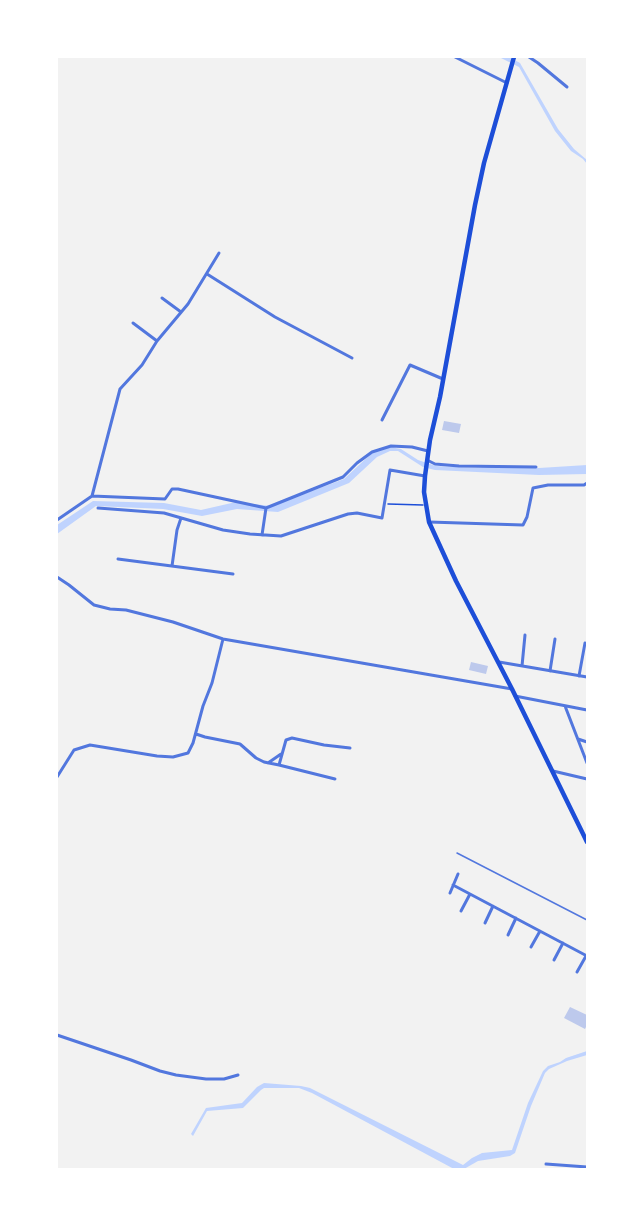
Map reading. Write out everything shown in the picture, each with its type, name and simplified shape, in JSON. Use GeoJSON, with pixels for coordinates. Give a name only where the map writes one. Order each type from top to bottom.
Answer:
{"type":"FeatureCollection","features":[{"type":"Feature","properties":{"kind":"main road"},"geometry":{"type":"LineString","coordinates":[[514,57],[484,163],[475,205],[428,451],[424,492],[429,522],[456,581],[587,842]]}},
{"type":"Feature","properties":{"kind":"street"},"geometry":{"type":"LineString","coordinates":[[455,57],[507,83]]}},
{"type":"Feature","properties":{"kind":"street"},"geometry":{"type":"LineString","coordinates":[[529,57],[567,87]]}},
{"type":"Feature","properties":{"kind":"street"},"geometry":{"type":"LineString","coordinates":[[92,496],[120,390],[188,304],[219,253]]}},
{"type":"Feature","properties":{"kind":"street"},"geometry":{"type":"LineString","coordinates":[[207,274],[265,311],[352,358]]}},
{"type":"Feature","properties":{"kind":"street"},"geometry":{"type":"LineString","coordinates":[[162,298],[181,312]]}},
{"type":"Feature","properties":{"kind":"street"},"geometry":{"type":"LineString","coordinates":[[133,323],[157,341]]}},
{"type":"Feature","properties":{"kind":"street"},"geometry":{"type":"LineString","coordinates":[[382,420],[410,365],[443,379]]}},
{"type":"Feature","properties":{"kind":"street"},"geometry":{"type":"LineString","coordinates":[[57,520],[92,496],[165,499],[172,489],[266,508],[343,477],[372,452],[390,446],[412,447],[428,451]]}},
{"type":"Feature","properties":{"kind":"street"},"geometry":{"type":"LineString","coordinates":[[427,461],[459,466],[536,467]]}},
{"type":"Feature","properties":{"kind":"street"},"geometry":{"type":"LineString","coordinates":[[98,508],[164,513],[223,530],[281,536],[348,514],[357,513],[382,518],[390,470],[425,474]]}},
{"type":"Feature","properties":{"kind":"street"},"geometry":{"type":"LineString","coordinates":[[429,522],[523,525],[533,488],[587,483]]}},
{"type":"Feature","properties":{"kind":"street"},"geometry":{"type":"LineString","coordinates":[[262,535],[266,508]]}},
{"type":"Feature","properties":{"kind":"street"},"geometry":{"type":"LineString","coordinates":[[171,566],[181,518]]}},
{"type":"Feature","properties":{"kind":"street"},"geometry":{"type":"LineString","coordinates":[[118,559],[233,574]]}},
{"type":"Feature","properties":{"kind":"street"},"geometry":{"type":"LineString","coordinates":[[57,577],[94,605],[126,610],[173,622],[223,639],[512,689]]}},
{"type":"Feature","properties":{"kind":"street"},"geometry":{"type":"LineString","coordinates":[[522,666],[525,635]]}},
{"type":"Feature","properties":{"kind":"street"},"geometry":{"type":"LineString","coordinates":[[57,777],[74,750],[90,746],[157,756],[174,757],[188,753],[212,683],[223,639]]}},
{"type":"Feature","properties":{"kind":"street"},"geometry":{"type":"LineString","coordinates":[[550,671],[555,639]]}},
{"type":"Feature","properties":{"kind":"street"},"geometry":{"type":"LineString","coordinates":[[579,676],[585,643]]}},
{"type":"Feature","properties":{"kind":"street"},"geometry":{"type":"LineString","coordinates":[[498,662],[587,677]]}},
{"type":"Feature","properties":{"kind":"street"},"geometry":{"type":"LineString","coordinates":[[515,696],[587,710]]}},
{"type":"Feature","properties":{"kind":"street"},"geometry":{"type":"LineString","coordinates":[[565,706],[587,763]]}},
{"type":"Feature","properties":{"kind":"street"},"geometry":{"type":"LineString","coordinates":[[196,734],[240,744],[256,758],[268,763],[335,779]]}},
{"type":"Feature","properties":{"kind":"street"},"geometry":{"type":"LineString","coordinates":[[279,765],[286,741],[292,738],[350,748]]}},
{"type":"Feature","properties":{"kind":"street"},"geometry":{"type":"LineString","coordinates":[[578,739],[587,742]]}},
{"type":"Feature","properties":{"kind":"street"},"geometry":{"type":"LineString","coordinates":[[268,763],[281,754]]}},
{"type":"Feature","properties":{"kind":"street"},"geometry":{"type":"LineString","coordinates":[[553,771],[587,779]]}},
{"type":"Feature","properties":{"kind":"street"},"geometry":{"type":"LineString","coordinates":[[450,892],[458,874]]}},
{"type":"Feature","properties":{"kind":"street"},"geometry":{"type":"LineString","coordinates":[[453,885],[587,956],[577,972]]}},
{"type":"Feature","properties":{"kind":"street"},"geometry":{"type":"LineString","coordinates":[[461,911],[470,894]]}},
{"type":"Feature","properties":{"kind":"street"},"geometry":{"type":"LineString","coordinates":[[484,923],[493,906]]}},
{"type":"Feature","properties":{"kind":"street"},"geometry":{"type":"LineString","coordinates":[[508,935],[516,918]]}},
{"type":"Feature","properties":{"kind":"street"},"geometry":{"type":"LineString","coordinates":[[531,947],[540,931]]}},
{"type":"Feature","properties":{"kind":"street"},"geometry":{"type":"LineString","coordinates":[[554,960],[563,943]]}},
{"type":"Feature","properties":{"kind":"street"},"geometry":{"type":"LineString","coordinates":[[57,1035],[160,1071],[215,1079],[238,1075]]}},
{"type":"Feature","properties":{"kind":"street"},"geometry":{"type":"LineString","coordinates":[[546,1164],[587,1167]]}},
{"type":"Feature","properties":{"kind":"lane"},"geometry":{"type":"LineString","coordinates":[[457,853],[587,920]]}},
{"type":"Feature","properties":{"kind":"path"},"geometry":{"type":"LineString","coordinates":[[384,503],[426,506]]}},
{"type":"Feature","properties":{"kind":"water"},"geometry":{"type":"Polygon","coordinates":[[[499,57],[509,57],[520,63],[558,129],[574,149],[587,160],[587,164],[571,151],[555,131],[519,67],[499,57]]]}},
{"type":"Feature","properties":{"kind":"water"},"geometry":{"type":"Polygon","coordinates":[[[390,447],[401,449],[418,460],[436,466],[539,468],[587,465],[587,474],[539,475],[435,470],[423,467],[398,451],[390,451],[377,457],[349,483],[278,512],[237,509],[202,516],[163,509],[96,506],[57,534],[57,525],[93,501],[164,503],[201,510],[236,502],[271,506],[344,479],[373,452],[390,447]]]}},
{"type":"Feature","properties":{"kind":"water"},"geometry":{"type":"Polygon","coordinates":[[[587,1051],[587,1055],[567,1061],[545,1073],[515,1153],[510,1156],[478,1161],[464,1169],[454,1169],[299,1088],[264,1088],[243,1108],[207,1111],[193,1136],[191,1134],[206,1108],[242,1103],[264,1083],[301,1086],[310,1088],[463,1165],[482,1153],[512,1150],[528,1103],[543,1071],[548,1066],[587,1051]]]}},
{"type":"Feature","properties":{"kind":"building"},"geometry":{"type":"Polygon","coordinates":[[[444,421],[461,424],[459,433],[442,430],[444,421]]]}},
{"type":"Feature","properties":{"kind":"building"},"geometry":{"type":"Polygon","coordinates":[[[471,662],[488,666],[486,674],[469,670],[471,662]]]}},
{"type":"Feature","properties":{"kind":"building"},"geometry":{"type":"Polygon","coordinates":[[[570,1007],[587,1015],[585,1029],[564,1018],[570,1007]]]}}]}
